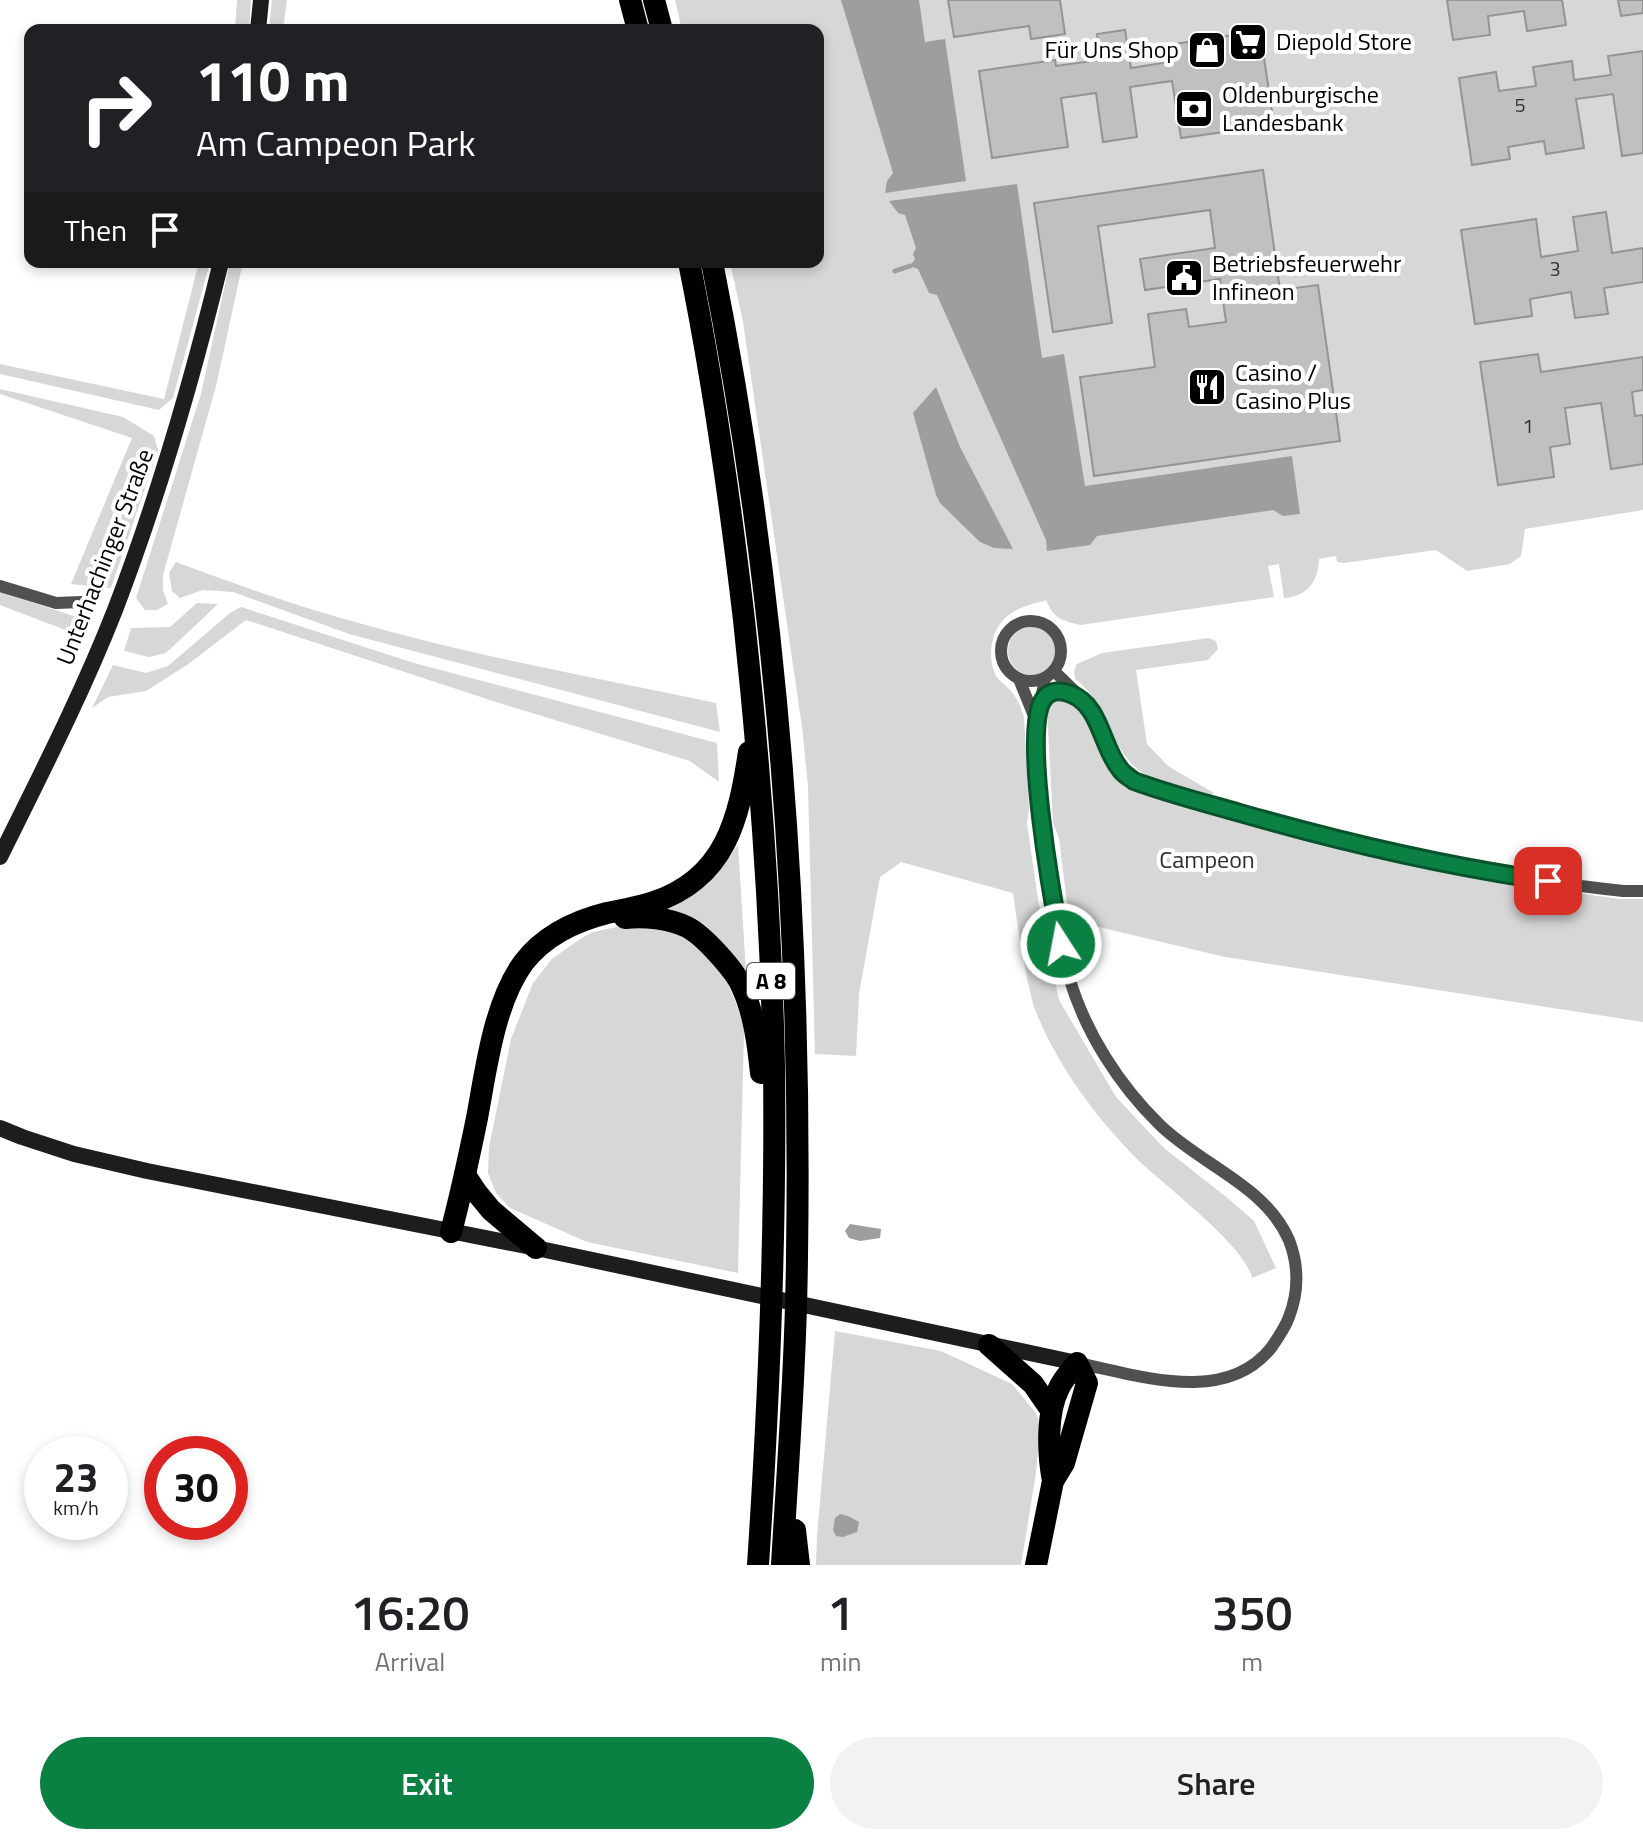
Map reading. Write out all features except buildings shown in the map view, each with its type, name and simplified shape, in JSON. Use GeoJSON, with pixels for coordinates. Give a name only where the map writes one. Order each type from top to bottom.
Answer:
{"type":"FeatureCollection","features":[{"type":"Feature","properties":{"kind":"highway"},"geometry":{"type":"LineString","coordinates":[[630,0],[636,24]]}},
{"type":"Feature","properties":{"kind":"highway"},"geometry":{"type":"LineString","coordinates":[[654,0],[660,24]]}},
{"type":"Feature","properties":{"kind":"highway"},"geometry":{"type":"LineString","coordinates":[[451,1232],[492,1038],[509,988],[526,959],[542,943],[580,920],[655,902],[697,879],[725,846],[752,774],[754,715],[723,457],[690,268]]}},
{"type":"Feature","properties":{"kind":"highway","name":"A 8"},"geometry":{"type":"LineString","coordinates":[[713,268],[761,570],[778,721],[792,937],[797,1258],[782,1565]]}},
{"type":"Feature","properties":{"kind":"highway","name":"A 8"},"geometry":{"type":"LineString","coordinates":[[752,774],[771,971],[774,1066],[773,1253],[758,1565]]}},
{"type":"Feature","properties":{"kind":"highway"},"geometry":{"type":"LineString","coordinates":[[580,920],[648,916],[687,927],[718,954],[741,984],[754,1022],[760,1059],[773,1188]]}},
{"type":"Feature","properties":{"kind":"highway"},"geometry":{"type":"LineString","coordinates":[[465,1175],[491,1210],[536,1248]]}},
{"type":"Feature","properties":{"kind":"highway"},"geometry":{"type":"LineString","coordinates":[[989,1345],[1033,1384],[1051,1410]]}},
{"type":"Feature","properties":{"kind":"highway"},"geometry":{"type":"LineString","coordinates":[[1036,1565],[1053,1481],[1064,1463],[1087,1383],[1077,1363],[1058,1388],[1051,1410],[1049,1460],[1053,1481]]}},
{"type":"Feature","properties":{"kind":"highway"},"geometry":{"type":"LineString","coordinates":[[788,1449],[799,1565]]}},
{"type":"Feature","properties":{"kind":"main road"},"geometry":{"type":"LineString","coordinates":[[259,24],[261,0]]}},
{"type":"Feature","properties":{"kind":"main road","name":"Unterhachinger Straße"},"geometry":{"type":"LineString","coordinates":[[0,857],[94,662],[115,611],[179,427],[219,268]]}},
{"type":"Feature","properties":{"kind":"main road"},"geometry":{"type":"LineString","coordinates":[[0,1128],[74,1154],[147,1171],[536,1248],[1077,1363]]}},
{"type":"Feature","properties":{"kind":"street"},"geometry":{"type":"LineString","coordinates":[[0,586],[56,603],[81,602]]}},
{"type":"Feature","properties":{"kind":"street"},"geometry":{"type":"LineString","coordinates":[[1050,675],[1032,682],[1010,674],[1004,666],[1001,646],[1004,637],[1018,623],[1040,621],[1051,627],[1062,648],[1061,659],[1050,675],[1036,721],[1040,812],[1053,902],[1076,998],[1094,1038],[1136,1099],[1161,1126],[1243,1185],[1272,1211],[1289,1241],[1297,1271],[1294,1305],[1287,1325],[1263,1357],[1230,1377],[1183,1382],[1077,1363]]}},
{"type":"Feature","properties":{"kind":"street"},"geometry":{"type":"LineString","coordinates":[[1050,675],[1085,701],[1121,771],[1147,786],[1278,824],[1502,875],[1643,891]]}},
{"type":"Feature","properties":{"kind":"street"},"geometry":{"type":"LineString","coordinates":[[1019,679],[1036,721]]}},
{"type":"Feature","properties":{"kind":"street"},"geometry":{"type":"LineString","coordinates":[[1042,701],[1058,691],[1085,701]]}},
{"type":"Feature","properties":{"kind":"green space"},"geometry":{"type":"Polygon","coordinates":[[[237,0],[251,0],[249,24],[235,24],[237,0]]]}},
{"type":"Feature","properties":{"kind":"green space"},"geometry":{"type":"Polygon","coordinates":[[[272,0],[287,0],[284,24],[270,24],[272,0]]]}},
{"type":"Feature","properties":{"kind":"green space"},"geometry":{"type":"Polygon","coordinates":[[[675,0],[1643,0],[1643,510],[1525,529],[1521,556],[1510,564],[1467,571],[1436,550],[1344,563],[1337,562],[1336,556],[1319,559],[1314,581],[1305,591],[1292,597],[1284,598],[1279,564],[1268,566],[1274,597],[1080,625],[1059,618],[1046,600],[1010,614],[998,626],[992,642],[991,660],[996,676],[1014,695],[1024,717],[1027,823],[1038,900],[1059,1000],[1116,1097],[1164,1148],[1254,1221],[1276,1268],[1252,1278],[1235,1249],[1135,1157],[1078,1089],[1055,1052],[1035,1009],[1013,893],[901,862],[880,877],[859,994],[856,1056],[815,1054],[808,786],[802,727],[743,322],[731,268],[824,268],[824,24],[681,24],[675,0]]]}},
{"type":"Feature","properties":{"kind":"green space"},"geometry":{"type":"Polygon","coordinates":[[[197,268],[208,268],[173,398],[159,410],[0,374],[0,364],[164,399],[197,268]]]}},
{"type":"Feature","properties":{"kind":"green space"},"geometry":{"type":"Polygon","coordinates":[[[229,268],[242,268],[216,386],[163,575],[163,590],[168,604],[157,610],[145,610],[136,598],[201,394],[229,268]]]}},
{"type":"Feature","properties":{"kind":"green space"},"geometry":{"type":"Polygon","coordinates":[[[0,389],[123,417],[154,436],[158,450],[111,588],[71,584],[132,438],[0,394],[0,389]]]}},
{"type":"Feature","properties":{"kind":"green space"},"geometry":{"type":"Polygon","coordinates":[[[176,562],[287,601],[399,634],[716,703],[720,732],[349,634],[233,592],[203,590],[180,598],[172,591],[169,573],[176,562]]]}},
{"type":"Feature","properties":{"kind":"green space"},"geometry":{"type":"Polygon","coordinates":[[[0,592],[89,621],[86,638],[0,605],[0,592]]]}},
{"type":"Feature","properties":{"kind":"green space"},"geometry":{"type":"Polygon","coordinates":[[[197,603],[218,604],[166,653],[149,657],[124,651],[131,628],[170,627],[197,603]]]}},
{"type":"Feature","properties":{"kind":"green space"},"geometry":{"type":"Polygon","coordinates":[[[241,607],[414,663],[717,743],[719,782],[690,761],[496,702],[246,620],[187,665],[146,691],[108,697],[92,708],[113,665],[146,673],[168,666],[241,607]]]}},
{"type":"Feature","properties":{"kind":"green space"},"geometry":{"type":"Polygon","coordinates":[[[1032,627],[1041,628],[1049,634],[1055,642],[1055,660],[1049,668],[1041,674],[1032,675],[1023,674],[1015,668],[1009,660],[1008,651],[1009,642],[1015,634],[1023,628],[1032,627]]]}},
{"type":"Feature","properties":{"kind":"green space"},"geometry":{"type":"Polygon","coordinates":[[[1209,638],[1216,641],[1218,649],[1208,660],[1136,670],[1147,744],[1168,766],[1214,793],[1209,796],[1160,782],[1134,766],[1118,745],[1094,699],[1075,679],[1074,671],[1077,664],[1102,653],[1209,638]]]}},
{"type":"Feature","properties":{"kind":"green space","name":"Campeon"},"geometry":{"type":"Polygon","coordinates":[[[1059,700],[1074,705],[1084,717],[1117,780],[1140,793],[1251,826],[1375,857],[1502,883],[1620,899],[1643,899],[1643,1022],[1225,957],[1086,924],[1087,917],[1068,911],[1059,838],[1053,823],[1047,709],[1052,702],[1059,700]]]}},
{"type":"Feature","properties":{"kind":"green space"},"geometry":{"type":"Polygon","coordinates":[[[738,845],[746,971],[726,946],[661,910],[706,886],[738,845]]]}},
{"type":"Feature","properties":{"kind":"green space"},"geometry":{"type":"Polygon","coordinates":[[[616,927],[664,930],[692,943],[714,963],[736,1002],[744,1031],[738,1273],[587,1242],[510,1208],[496,1193],[488,1173],[489,1147],[511,1039],[533,983],[552,959],[580,939],[593,932],[616,927]]]}},
{"type":"Feature","properties":{"kind":"green space"},"geometry":{"type":"Polygon","coordinates":[[[835,1331],[941,1351],[1012,1384],[1036,1413],[1040,1426],[1036,1473],[1021,1565],[816,1565],[835,1331]]]}},
{"type":"Feature","properties":{"kind":"shaded area"},"geometry":{"type":"Polygon","coordinates":[[[841,0],[919,0],[925,42],[945,39],[966,181],[885,193],[887,181],[893,173],[841,0]]]}},
{"type":"Feature","properties":{"kind":"shaded area"},"geometry":{"type":"Polygon","coordinates":[[[1017,184],[1042,358],[1064,354],[1085,486],[1292,456],[1300,514],[1283,516],[1273,510],[1097,536],[1090,545],[1047,551],[1046,540],[937,295],[929,293],[918,269],[910,266],[915,259],[913,254],[916,248],[905,215],[898,213],[889,201],[1017,184]]]}},
{"type":"Feature","properties":{"kind":"shaded area"},"geometry":{"type":"Polygon","coordinates":[[[936,387],[960,447],[1013,549],[994,548],[980,542],[940,503],[936,495],[913,413],[936,387]]]}},
{"type":"Feature","properties":{"kind":"shaded area"},"geometry":{"type":"Polygon","coordinates":[[[850,1224],[881,1229],[880,1238],[860,1241],[849,1238],[845,1231],[850,1224]]]}},
{"type":"Feature","properties":{"kind":"shaded area"},"geometry":{"type":"Polygon","coordinates":[[[840,1514],[859,1522],[857,1532],[836,1536],[833,1530],[835,1518],[840,1514]]]}},
{"type":"Feature","properties":{"kind":"waterway"},"geometry":{"type":"LineString","coordinates":[[895,271],[910,266]]}},
{"type":"Feature","properties":{"kind":"place","name":"Diepold Store"},"geometry":{"type":"Point","coordinates":[1248,42]}},
{"type":"Feature","properties":{"kind":"place","name":"Für Uns Shop"},"geometry":{"type":"Point","coordinates":[1207,50]}},
{"type":"Feature","properties":{"kind":"place","name":"Oldenburgische Landesbank"},"geometry":{"type":"Point","coordinates":[1194,109]}},
{"type":"Feature","properties":{"kind":"place","name":"Betriebsfeuerwehr Infineon"},"geometry":{"type":"Point","coordinates":[1184,278]}},
{"type":"Feature","properties":{"kind":"place","name":"Casino / Casino Plus"},"geometry":{"type":"Point","coordinates":[1207,387]}},
{"type":"Feature","properties":{"kind":"route"},"geometry":{"type":"LineString","coordinates":[[1061,944],[1040,812],[1036,721],[1042,701],[1058,691],[1085,701],[1111,755],[1121,771],[1134,781],[1278,824],[1502,875],[1548,881]]}}]}
